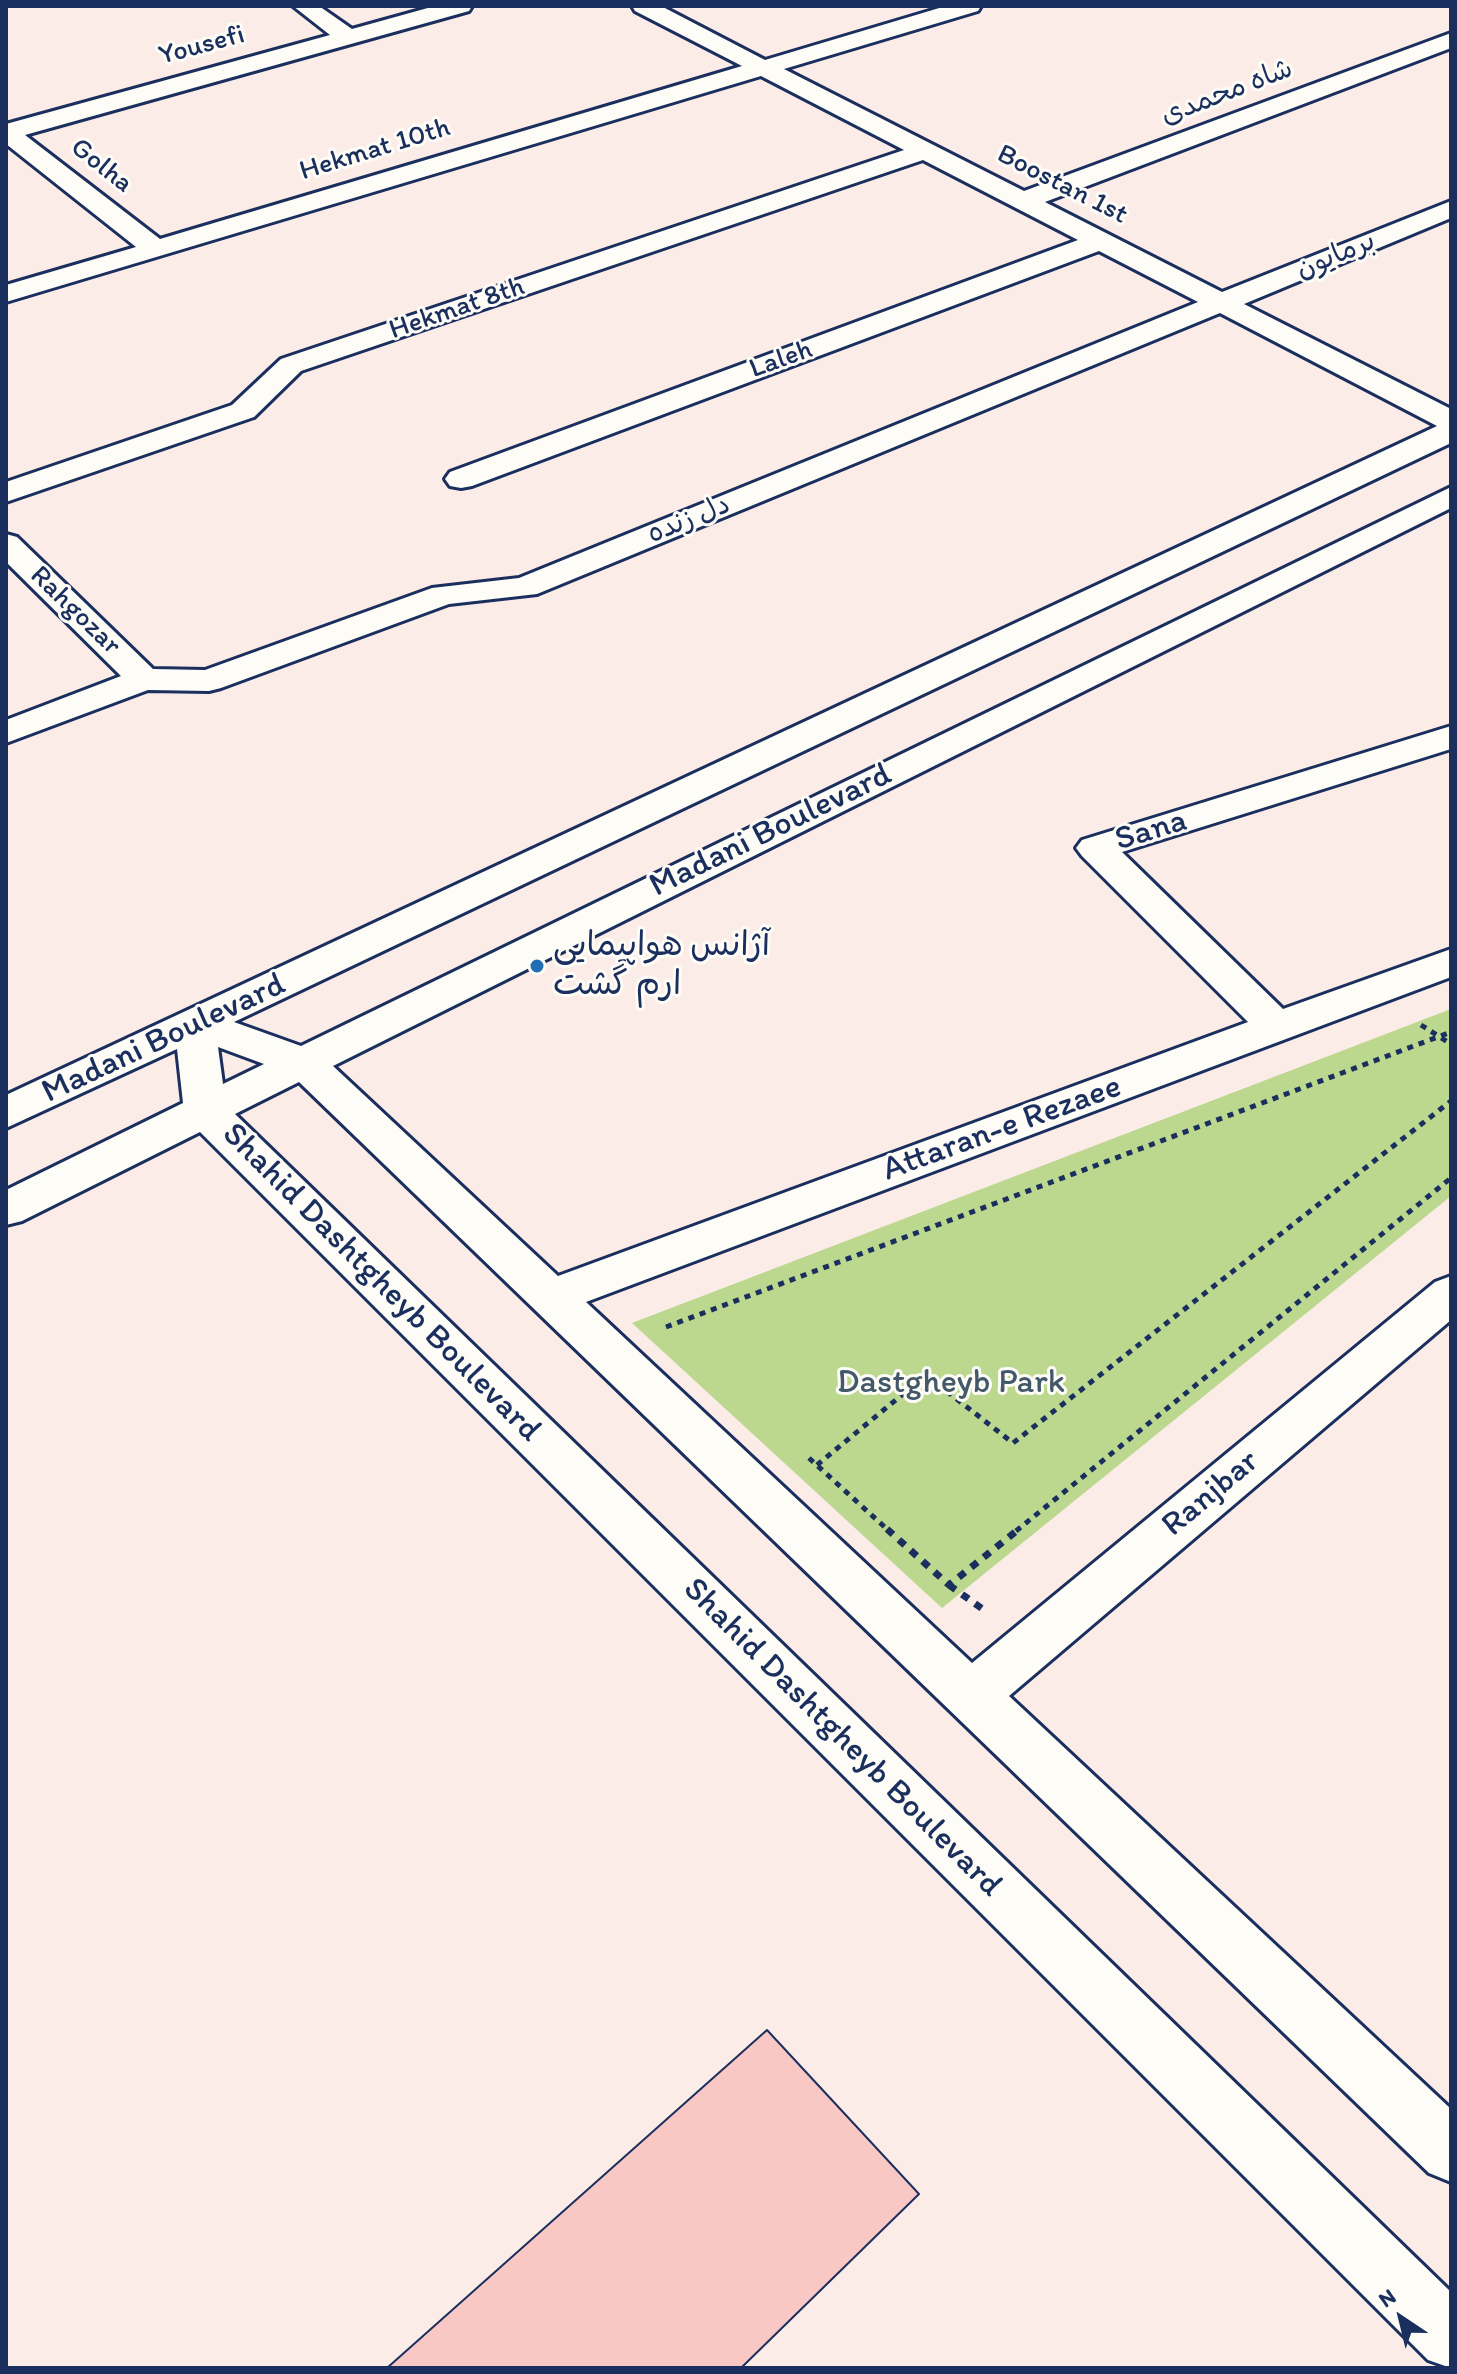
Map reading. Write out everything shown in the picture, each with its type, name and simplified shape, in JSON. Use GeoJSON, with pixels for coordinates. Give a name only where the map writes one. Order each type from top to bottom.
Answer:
{"type":"FeatureCollection","features":[{"type":"Feature","properties":{"kind":"street"},"geometry":{"type":"LineString","coordinates":[[304,6],[348,37]]}},
{"type":"Feature","properties":{"kind":"street","name":"Yousefi"},"geometry":{"type":"LineString","coordinates":[[6,132],[461,6]]}},
{"type":"Feature","properties":{"kind":"street","name":"Boostan 1st"},"geometry":{"type":"LineString","coordinates":[[643,6],[1451,421]]}},
{"type":"Feature","properties":{"kind":"street","name":"Hekmat 10th"},"geometry":{"type":"LineString","coordinates":[[6,294],[970,6]]}},
{"type":"Feature","properties":{"kind":"street","name":"شاه محمدی"},"geometry":{"type":"LineString","coordinates":[[1023,201],[1451,40]]}},
{"type":"Feature","properties":{"kind":"street","name":"Golha"},"geometry":{"type":"LineString","coordinates":[[6,132],[156,249]]}},
{"type":"Feature","properties":{"kind":"street","name":"Hekmat 8th"},"geometry":{"type":"LineString","coordinates":[[6,493],[243,411],[291,365],[925,151]]}},
{"type":"Feature","properties":{"kind":"street","name":"برمایون"},"geometry":{"type":"LineString","coordinates":[[1220,302],[1451,209]]}},
{"type":"Feature","properties":{"kind":"street","name":"Laleh"},"geometry":{"type":"LineString","coordinates":[[461,479],[1101,241]]}},
{"type":"Feature","properties":{"kind":"street","name":"دل زنده"},"geometry":{"type":"LineString","coordinates":[[144,679],[209,681],[444,595],[525,587],[1220,302]]}},
{"type":"Feature","properties":{"kind":"street","name":"Madani Boulevard"},"geometry":{"type":"LineString","coordinates":[[6,1113],[1451,431]]}},
{"type":"Feature","properties":{"kind":"street","name":"Madani Boulevard"},"geometry":{"type":"LineString","coordinates":[[6,1209],[1451,496]]}},
{"type":"Feature","properties":{"kind":"street","name":"Rahgozar"},"geometry":{"type":"LineString","coordinates":[[6,544],[144,679]]}},
{"type":"Feature","properties":{"kind":"street"},"geometry":{"type":"LineString","coordinates":[[6,732],[144,679]]}},
{"type":"Feature","properties":{"kind":"street","name":"Sana"},"geometry":{"type":"LineString","coordinates":[[1277,1027],[1095,848],[1451,737]]}},
{"type":"Feature","properties":{"kind":"street","name":"Attaran-e Rezaee"},"geometry":{"type":"LineString","coordinates":[[553,1296],[1451,962]]}},
{"type":"Feature","properties":{"kind":"street"},"geometry":{"type":"LineString","coordinates":[[195,1024],[303,1062],[1451,2151]]}},
{"type":"Feature","properties":{"kind":"street","name":"Shahid Dashtgheyb Boulevard"},"geometry":{"type":"LineString","coordinates":[[195,1024],[205,1111],[1451,2337]]}},
{"type":"Feature","properties":{"kind":"street","name":"Ranjbar"},"geometry":{"type":"LineString","coordinates":[[972,1695],[1451,1294]]}},
{"type":"Feature","properties":{"kind":"path"},"geometry":{"type":"LineString","coordinates":[[664,1328],[1451,1032]]}},
{"type":"Feature","properties":{"kind":"path"},"geometry":{"type":"LineString","coordinates":[[773,1506],[817,1465],[926,1375],[1013,1443],[1451,1101]]}},
{"type":"Feature","properties":{"kind":"path"},"geometry":{"type":"LineString","coordinates":[[806,1455],[949,1585],[1451,1178]]}},
{"type":"Feature","properties":{"kind":"path"},"geometry":{"type":"LineString","coordinates":[[605,1277],[674,1336]]}},
{"type":"Feature","properties":{"kind":"green space","name":"Dastgheyb Park"},"geometry":{"type":"Polygon","coordinates":[[[1451,1009],[1451,1196],[942,1608],[632,1323],[1451,1009]]]}},
{"type":"Feature","properties":{"kind":"building"},"geometry":{"type":"Polygon","coordinates":[[[767,2030],[919,2194],[741,2368],[387,2368],[767,2030]]]}},
{"type":"Feature","properties":{"kind":"place","name":"آژانس هواپیمایی ارم‌ گشت"},"geometry":{"type":"Point","coordinates":[537,966]}}]}
